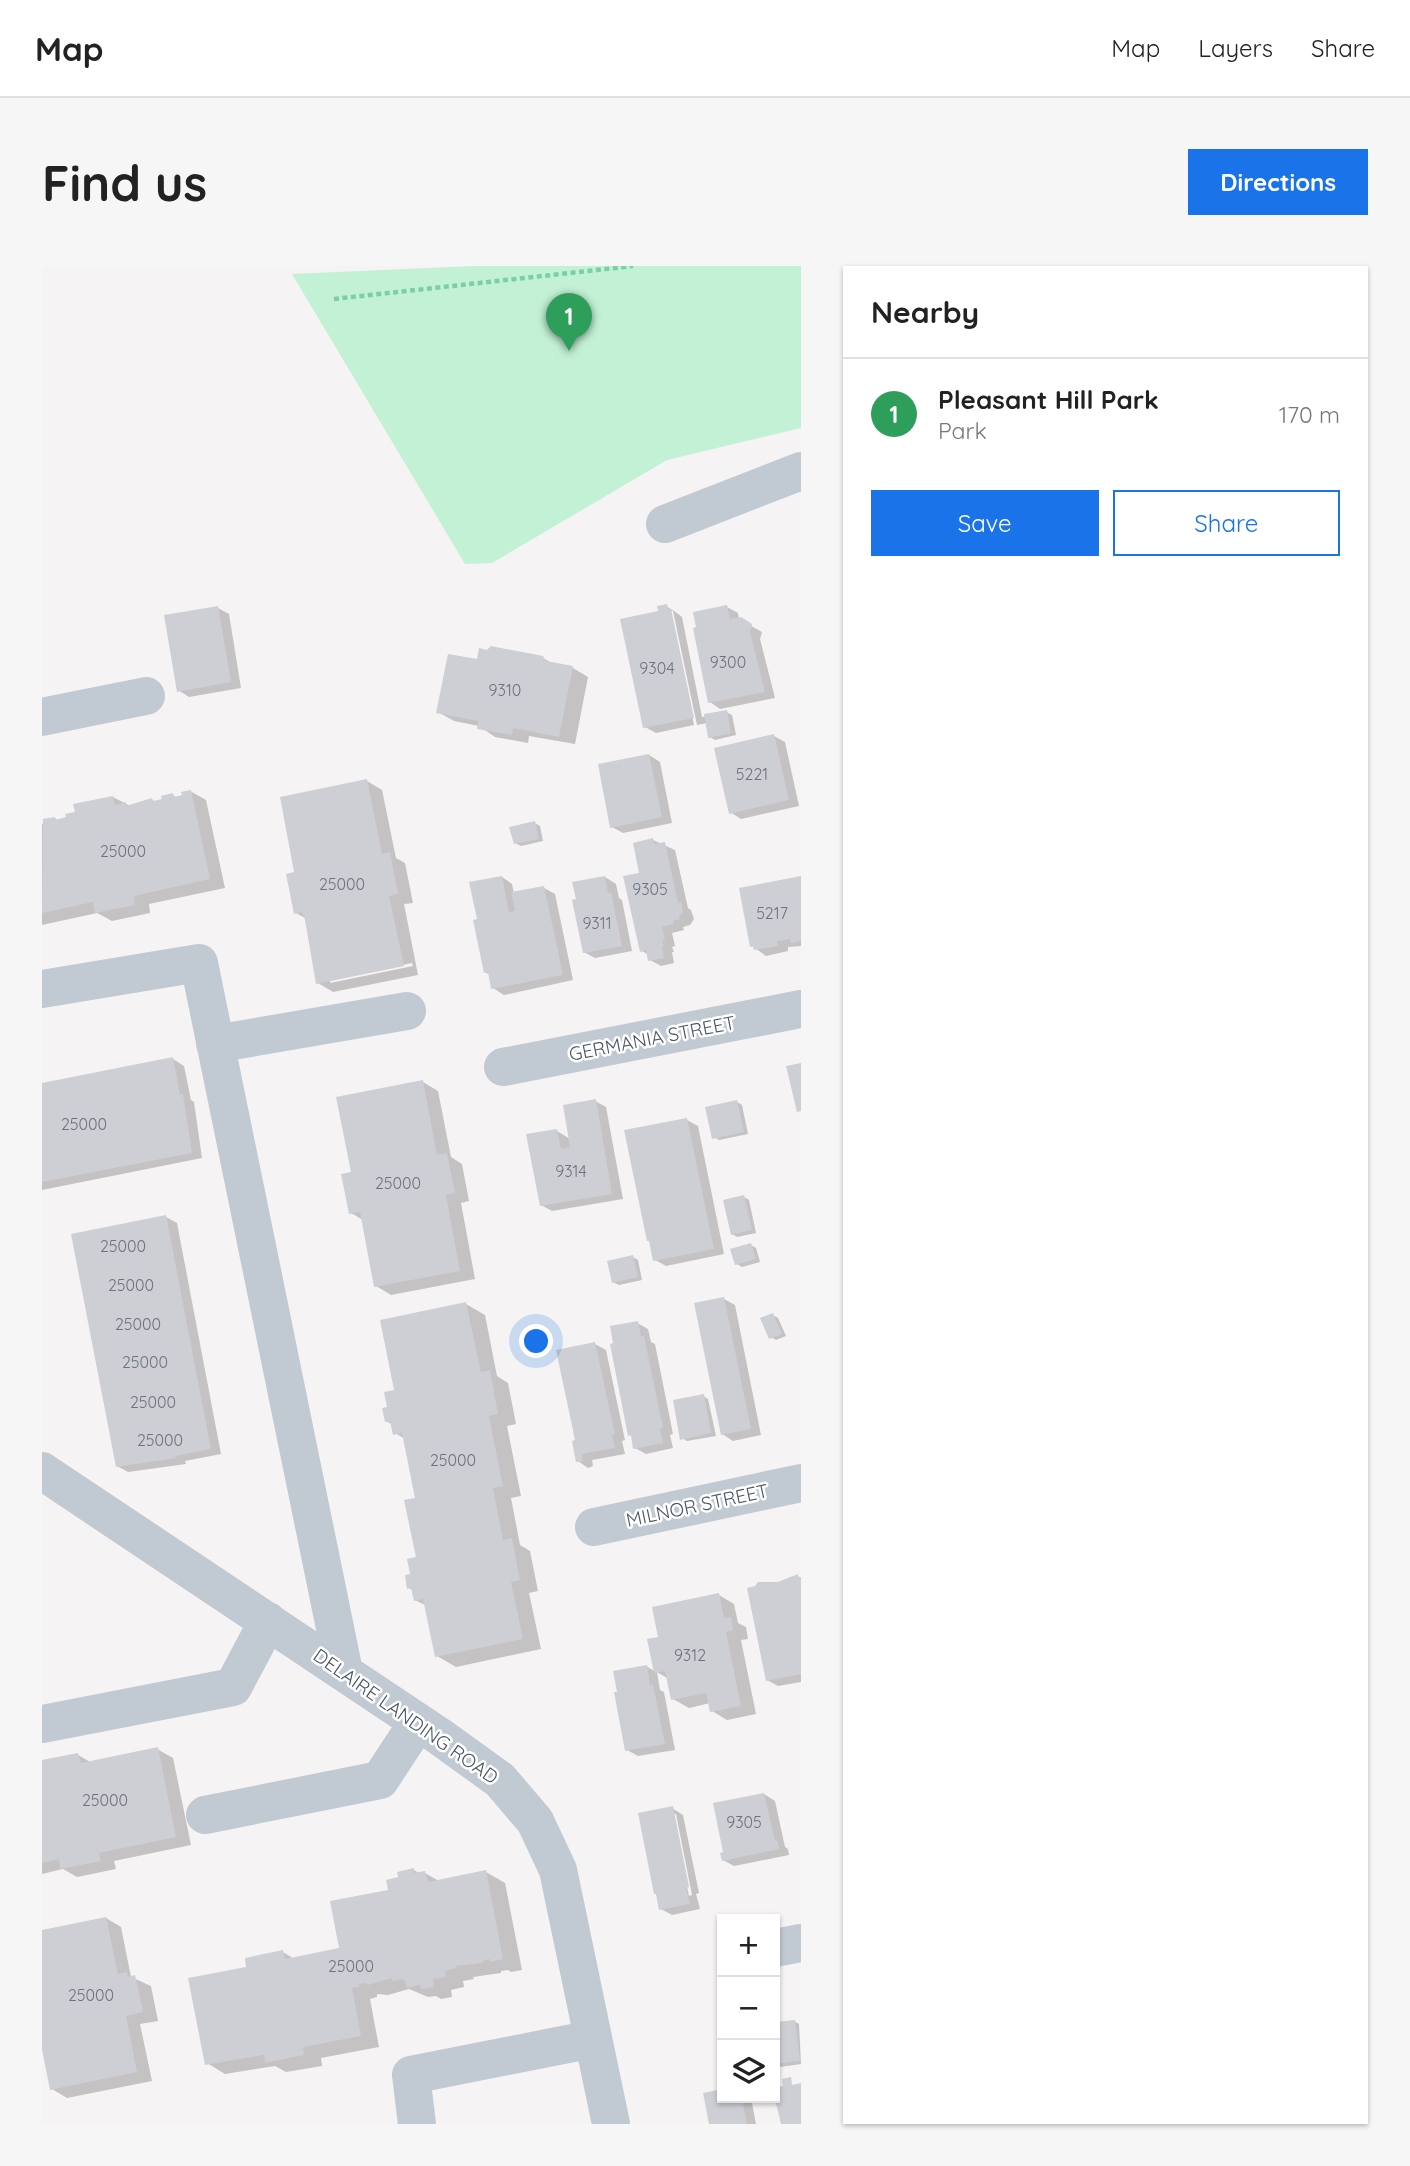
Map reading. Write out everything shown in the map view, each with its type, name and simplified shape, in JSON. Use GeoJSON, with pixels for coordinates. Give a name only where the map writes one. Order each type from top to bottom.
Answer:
{"type":"FeatureCollection","features":[{"type":"Feature","properties":{"kind":"street"},"geometry":{"type":"LineString","coordinates":[[665,524],[800,476]]}},
{"type":"Feature","properties":{"kind":"street"},"geometry":{"type":"LineString","coordinates":[[42,717],[146,696]]}},
{"type":"Feature","properties":{"kind":"street"},"geometry":{"type":"LineString","coordinates":[[42,989],[199,963],[344,1672]]}},
{"type":"Feature","properties":{"kind":"street","name":"GERMANIA STREET"},"geometry":{"type":"LineString","coordinates":[[503,1067],[801,1009]]}},
{"type":"Feature","properties":{"kind":"street"},"geometry":{"type":"LineString","coordinates":[[215,1044],[407,1011]]}},
{"type":"Feature","properties":{"kind":"street","name":"DELAIRE LANDING ROAD"},"geometry":{"type":"LineString","coordinates":[[42,1471],[344,1672],[500,1780],[535,1821],[558,1870],[611,2124]]}},
{"type":"Feature","properties":{"kind":"street","name":"MILNOR STREET"},"geometry":{"type":"LineString","coordinates":[[594,1527],[801,1483]]}},
{"type":"Feature","properties":{"kind":"street"},"geometry":{"type":"LineString","coordinates":[[42,1724],[233,1688],[268,1621]]}},
{"type":"Feature","properties":{"kind":"street"},"geometry":{"type":"LineString","coordinates":[[205,1815],[380,1780],[418,1722]]}},
{"type":"Feature","properties":{"kind":"street"},"geometry":{"type":"LineString","coordinates":[[780,1947],[801,1943]]}},
{"type":"Feature","properties":{"kind":"street"},"geometry":{"type":"LineString","coordinates":[[417,2124],[411,2075],[593,2039]]}},
{"type":"Feature","properties":{"kind":"path"},"geometry":{"type":"LineString","coordinates":[[334,299],[633,266]]}},
{"type":"Feature","properties":{"kind":"green space"},"geometry":{"type":"Polygon","coordinates":[[[474,266],[801,266],[801,428],[667,460],[492,563],[465,564],[292,274],[474,266]]]}},
{"type":"Feature","properties":{"kind":"building"},"geometry":{"type":"Polygon","coordinates":[[[667,604],[668,609],[671,609],[694,718],[643,728],[620,619],[658,611],[657,606],[667,604]]]}},
{"type":"Feature","properties":{"kind":"building"},"geometry":{"type":"Polygon","coordinates":[[[727,605],[730,619],[741,617],[752,624],[750,632],[765,692],[708,703],[693,628],[696,627],[693,612],[727,605]]]}},
{"type":"Feature","properties":{"kind":"building"},"geometry":{"type":"Polygon","coordinates":[[[218,606],[231,682],[177,692],[164,615],[218,606]]]}},
{"type":"Feature","properties":{"kind":"building"},"geometry":{"type":"Polygon","coordinates":[[[491,646],[543,656],[546,661],[573,666],[559,737],[513,728],[512,735],[477,729],[478,721],[436,713],[448,654],[477,659],[479,648],[487,650],[491,646]]]}},
{"type":"Feature","properties":{"kind":"building"},"geometry":{"type":"Polygon","coordinates":[[[727,710],[731,733],[708,738],[704,714],[727,710]]]}},
{"type":"Feature","properties":{"kind":"building"},"geometry":{"type":"Polygon","coordinates":[[[774,734],[789,800],[729,814],[714,748],[774,734]]]}},
{"type":"Feature","properties":{"kind":"building"},"geometry":{"type":"Polygon","coordinates":[[[649,754],[662,817],[610,828],[598,764],[649,754]]]}},
{"type":"Feature","properties":{"kind":"building"},"geometry":{"type":"Polygon","coordinates":[[[367,779],[382,854],[390,852],[398,894],[389,896],[404,966],[316,984],[305,920],[302,912],[294,914],[286,874],[294,872],[280,797],[367,779]]]}},
{"type":"Feature","properties":{"kind":"building"},"geometry":{"type":"Polygon","coordinates":[[[191,790],[210,879],[134,896],[135,905],[95,913],[93,902],[42,913],[43,819],[66,817],[65,814],[75,812],[73,804],[113,796],[115,805],[126,802],[126,806],[152,798],[153,801],[162,799],[161,796],[173,793],[174,797],[191,790]]]}},
{"type":"Feature","properties":{"kind":"building"},"geometry":{"type":"Polygon","coordinates":[[[535,821],[539,839],[514,844],[509,827],[535,821]]]}},
{"type":"Feature","properties":{"kind":"building"},"geometry":{"type":"Polygon","coordinates":[[[653,838],[654,844],[665,842],[678,903],[681,902],[683,912],[679,916],[680,919],[673,921],[674,924],[662,927],[665,940],[662,941],[664,958],[648,961],[646,950],[640,952],[623,876],[639,873],[633,843],[653,838]]]}},
{"type":"Feature","properties":{"kind":"building"},"geometry":{"type":"Polygon","coordinates":[[[502,876],[509,912],[515,911],[511,892],[544,886],[563,975],[491,989],[488,972],[484,973],[473,920],[477,919],[469,882],[502,876]]]}},
{"type":"Feature","properties":{"kind":"building"},"geometry":{"type":"Polygon","coordinates":[[[605,876],[622,946],[583,953],[572,900],[576,899],[572,882],[605,876]]]}},
{"type":"Feature","properties":{"kind":"building"},"geometry":{"type":"Polygon","coordinates":[[[801,876],[801,941],[777,941],[778,946],[754,950],[753,946],[750,947],[739,888],[801,876]]]}},
{"type":"Feature","properties":{"kind":"building"},"geometry":{"type":"Polygon","coordinates":[[[173,1057],[180,1094],[183,1094],[192,1153],[42,1182],[42,1083],[173,1057]]]}},
{"type":"Feature","properties":{"kind":"building"},"geometry":{"type":"Polygon","coordinates":[[[801,1063],[801,1111],[797,1112],[786,1066],[801,1063]]]}},
{"type":"Feature","properties":{"kind":"building"},"geometry":{"type":"Polygon","coordinates":[[[423,1080],[437,1155],[447,1153],[455,1193],[446,1195],[460,1271],[374,1287],[360,1212],[349,1214],[341,1174],[351,1172],[336,1097],[423,1080]]]}},
{"type":"Feature","properties":{"kind":"building"},"geometry":{"type":"Polygon","coordinates":[[[596,1099],[612,1194],[540,1206],[526,1134],[557,1129],[561,1149],[570,1147],[563,1105],[596,1099]]]}},
{"type":"Feature","properties":{"kind":"building"},"geometry":{"type":"Polygon","coordinates":[[[737,1100],[744,1132],[712,1139],[705,1107],[737,1100]]]}},
{"type":"Feature","properties":{"kind":"building"},"geometry":{"type":"Polygon","coordinates":[[[687,1118],[714,1249],[653,1261],[624,1130],[687,1118]]]}},
{"type":"Feature","properties":{"kind":"building"},"geometry":{"type":"Polygon","coordinates":[[[744,1195],[752,1230],[731,1235],[723,1200],[744,1195]]]}},
{"type":"Feature","properties":{"kind":"building"},"geometry":{"type":"Polygon","coordinates":[[[166,1215],[211,1449],[175,1456],[176,1458],[116,1467],[71,1234],[166,1215]]]}},
{"type":"Feature","properties":{"kind":"building"},"geometry":{"type":"Polygon","coordinates":[[[751,1243],[756,1259],[735,1265],[730,1249],[751,1243]]]}},
{"type":"Feature","properties":{"kind":"building"},"geometry":{"type":"Polygon","coordinates":[[[633,1255],[638,1277],[612,1283],[607,1261],[633,1255]]]}},
{"type":"Feature","properties":{"kind":"building"},"geometry":{"type":"Polygon","coordinates":[[[724,1297],[751,1429],[721,1435],[694,1303],[724,1297]]]}},
{"type":"Feature","properties":{"kind":"building"},"geometry":{"type":"Polygon","coordinates":[[[466,1302],[481,1372],[490,1370],[498,1414],[489,1416],[503,1486],[493,1488],[503,1540],[512,1538],[520,1580],[511,1582],[523,1639],[435,1657],[423,1599],[414,1601],[411,1588],[407,1589],[405,1575],[410,1574],[407,1559],[416,1557],[404,1500],[415,1498],[402,1433],[393,1435],[390,1421],[385,1422],[382,1408],[387,1407],[384,1392],[394,1390],[380,1320],[466,1302]]]}},
{"type":"Feature","properties":{"kind":"building"},"geometry":{"type":"Polygon","coordinates":[[[773,1313],[782,1334],[769,1339],[760,1318],[773,1313]]]}},
{"type":"Feature","properties":{"kind":"building"},"geometry":{"type":"Polygon","coordinates":[[[638,1321],[641,1336],[644,1336],[663,1428],[660,1429],[663,1443],[633,1449],[631,1435],[628,1436],[610,1344],[613,1343],[610,1326],[638,1321]]]}},
{"type":"Feature","properties":{"kind":"building"},"geometry":{"type":"Polygon","coordinates":[[[595,1342],[615,1434],[612,1435],[615,1448],[582,1454],[583,1461],[576,1462],[572,1441],[575,1440],[556,1350],[595,1342]]]}},
{"type":"Feature","properties":{"kind":"building"},"geometry":{"type":"Polygon","coordinates":[[[704,1394],[711,1433],[680,1440],[673,1400],[704,1394]]]}},
{"type":"Feature","properties":{"kind":"building"},"geometry":{"type":"Polygon","coordinates":[[[798,1574],[798,1577],[801,1577],[801,1674],[766,1681],[747,1588],[758,1582],[778,1582],[798,1574]]]}},
{"type":"Feature","properties":{"kind":"building"},"geometry":{"type":"Polygon","coordinates":[[[719,1593],[724,1618],[731,1617],[733,1630],[726,1632],[741,1706],[710,1712],[706,1693],[671,1700],[665,1671],[654,1673],[647,1639],[658,1637],[652,1607],[719,1593]]]}},
{"type":"Feature","properties":{"kind":"building"},"geometry":{"type":"Polygon","coordinates":[[[647,1665],[665,1744],[625,1751],[614,1692],[617,1692],[613,1671],[647,1665]]]}},
{"type":"Feature","properties":{"kind":"building"},"geometry":{"type":"Polygon","coordinates":[[[158,1747],[176,1837],[99,1853],[101,1861],[60,1869],[59,1859],[42,1863],[42,1760],[78,1753],[81,1763],[158,1747]]]}},
{"type":"Feature","properties":{"kind":"building"},"geometry":{"type":"Polygon","coordinates":[[[764,1793],[779,1849],[722,1861],[720,1853],[723,1852],[713,1803],[764,1793]]]}},
{"type":"Feature","properties":{"kind":"building"},"geometry":{"type":"Polygon","coordinates":[[[673,1806],[690,1904],[659,1910],[638,1813],[673,1806]]]}},
{"type":"Feature","properties":{"kind":"building"},"geometry":{"type":"Polygon","coordinates":[[[414,1868],[414,1873],[425,1871],[428,1882],[486,1870],[503,1959],[455,1966],[456,1968],[445,1971],[446,1977],[433,1979],[434,1987],[421,1989],[420,1985],[407,1988],[404,1979],[392,1981],[392,1978],[368,1985],[359,1984],[359,1987],[352,1988],[361,2036],[303,2047],[304,2055],[265,2063],[264,2055],[205,2065],[188,1978],[246,1967],[245,1958],[283,1950],[285,1959],[339,1948],[330,1901],[388,1890],[386,1880],[398,1877],[397,1872],[414,1868]]]}},
{"type":"Feature","properties":{"kind":"building"},"geometry":{"type":"Polygon","coordinates":[[[106,1917],[118,1974],[127,1972],[128,1977],[135,1975],[143,2012],[126,2016],[137,2072],[50,2090],[42,2049],[42,1930],[106,1917]]]}},
{"type":"Feature","properties":{"kind":"building"},"geometry":{"type":"Polygon","coordinates":[[[795,2020],[800,2061],[780,2063],[780,2022],[795,2020]]]}},
{"type":"Feature","properties":{"kind":"building"},"geometry":{"type":"Polygon","coordinates":[[[791,2077],[792,2085],[801,2083],[801,2124],[781,2124],[776,2103],[780,2103],[782,2079],[791,2077]]]}},
{"type":"Feature","properties":{"kind":"building"},"geometry":{"type":"Polygon","coordinates":[[[717,2090],[717,2103],[743,2103],[747,2124],[709,2124],[703,2093],[717,2090]]]}},
{"type":"Feature","properties":{"kind":"place","name":"Pleasant Hill Park"},"geometry":{"type":"Point","coordinates":[569,351]}}]}
